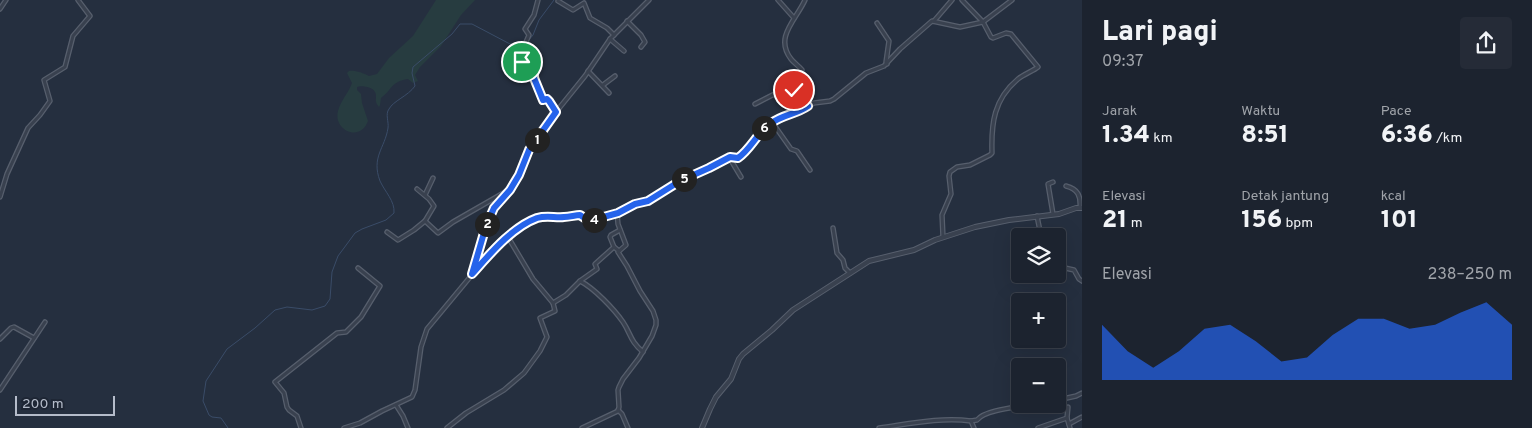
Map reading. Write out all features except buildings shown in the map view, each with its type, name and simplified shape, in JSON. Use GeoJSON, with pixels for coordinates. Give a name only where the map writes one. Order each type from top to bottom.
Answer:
{"type":"FeatureCollection","features":[{"type":"Feature","properties":{"kind":"street"},"geometry":{"type":"LineString","coordinates":[[0,9],[6,0]]}},
{"type":"Feature","properties":{"kind":"street"},"geometry":{"type":"LineString","coordinates":[[0,197],[7,174],[31,122],[40,115],[50,101],[43,81],[65,67],[73,36],[90,16],[78,0]]}},
{"type":"Feature","properties":{"kind":"street"},"geometry":{"type":"LineString","coordinates":[[538,0],[534,15],[525,29],[529,35],[526,44],[528,50],[522,62],[534,73],[534,78],[543,100],[547,99],[556,112]]}},
{"type":"Feature","properties":{"kind":"street"},"geometry":{"type":"LineString","coordinates":[[472,274],[491,213],[497,203],[510,190],[519,175],[529,150],[610,39],[649,0]]}},
{"type":"Feature","properties":{"kind":"street"},"geometry":{"type":"LineString","coordinates":[[778,0],[794,18]]}},
{"type":"Feature","properties":{"kind":"street"},"geometry":{"type":"LineString","coordinates":[[755,104],[792,85],[802,70],[790,58],[784,44],[785,36],[805,0]]}},
{"type":"Feature","properties":{"kind":"street"},"geometry":{"type":"LineString","coordinates":[[344,428],[360,423],[413,396],[422,341],[427,329],[495,248],[521,227],[537,218],[547,216],[580,215],[589,221],[618,213],[632,205],[651,199],[680,181],[730,157],[738,158],[751,146],[766,126],[772,122],[799,112],[808,106],[834,99],[866,73],[887,64],[900,48],[934,21],[952,0]]}},
{"type":"Feature","properties":{"kind":"street"},"geometry":{"type":"LineString","coordinates":[[943,237],[942,215],[951,194],[950,172],[957,167],[970,165],[992,153],[991,129],[999,102],[1018,79],[1038,68],[1010,34],[1006,33],[993,38],[982,22],[962,0]]}},
{"type":"Feature","properties":{"kind":"street"},"geometry":{"type":"LineString","coordinates":[[934,21],[960,27],[982,22],[1012,0]]}},
{"type":"Feature","properties":{"kind":"street"},"geometry":{"type":"LineString","coordinates":[[558,1],[573,10],[576,10],[582,2],[585,4],[590,18],[607,28],[614,35]]}},
{"type":"Feature","properties":{"kind":"street"},"geometry":{"type":"LineString","coordinates":[[627,21],[644,38],[645,42],[641,47]]}},
{"type":"Feature","properties":{"kind":"street"},"geometry":{"type":"LineString","coordinates":[[878,23],[889,41],[887,64]]}},
{"type":"Feature","properties":{"kind":"street"},"geometry":{"type":"LineString","coordinates":[[610,39],[624,51]]}},
{"type":"Feature","properties":{"kind":"street"},"geometry":{"type":"LineString","coordinates":[[588,71],[609,93]]}},
{"type":"Feature","properties":{"kind":"street"},"geometry":{"type":"LineString","coordinates":[[602,85],[616,76]]}},
{"type":"Feature","properties":{"kind":"street"},"geometry":{"type":"LineString","coordinates":[[792,85],[808,106]]}},
{"type":"Feature","properties":{"kind":"street"},"geometry":{"type":"LineString","coordinates":[[772,122],[791,148],[797,151],[810,170]]}},
{"type":"Feature","properties":{"kind":"street"},"geometry":{"type":"LineString","coordinates":[[734,157],[732,162],[741,177]]}},
{"type":"Feature","properties":{"kind":"street"},"geometry":{"type":"LineString","coordinates":[[425,195],[433,178]]}},
{"type":"Feature","properties":{"kind":"street"},"geometry":{"type":"LineString","coordinates":[[1053,182],[1048,184],[1053,214]]}},
{"type":"Feature","properties":{"kind":"street"},"geometry":{"type":"LineString","coordinates":[[702,428],[716,397],[731,378],[740,357],[793,310],[869,261],[914,250],[943,237],[975,227],[1081,208],[1078,192],[1066,186]]}},
{"type":"Feature","properties":{"kind":"street"},"geometry":{"type":"LineString","coordinates":[[387,232],[398,240],[425,220],[434,207],[425,195],[417,189]]}},
{"type":"Feature","properties":{"kind":"street"},"geometry":{"type":"LineString","coordinates":[[425,220],[438,233],[456,220],[510,190]]}},
{"type":"Feature","properties":{"kind":"street"},"geometry":{"type":"LineString","coordinates":[[618,213],[618,224],[626,245],[619,251]]}},
{"type":"Feature","properties":{"kind":"street"},"geometry":{"type":"LineString","coordinates":[[1037,216],[1040,228]]}},
{"type":"Feature","properties":{"kind":"street"},"geometry":{"type":"LineString","coordinates":[[833,228],[836,253],[843,260],[845,268],[850,273]]}},
{"type":"Feature","properties":{"kind":"street"},"geometry":{"type":"LineString","coordinates":[[620,230],[610,237],[614,247],[619,251],[653,311],[656,320],[654,331],[643,352],[619,387],[618,410],[628,428]]}},
{"type":"Feature","properties":{"kind":"street"},"geometry":{"type":"LineString","coordinates":[[447,428],[466,413],[504,390],[524,374],[546,340],[547,334],[540,318],[555,310],[553,304],[533,279],[508,237]]}},
{"type":"Feature","properties":{"kind":"street"},"geometry":{"type":"LineString","coordinates":[[553,304],[566,295],[580,281],[597,270],[595,264],[614,247]]}},
{"type":"Feature","properties":{"kind":"street"},"geometry":{"type":"LineString","coordinates":[[301,428],[297,416],[287,407],[284,393],[275,382],[337,333],[346,332],[361,317],[380,286],[358,268]]}},
{"type":"Feature","properties":{"kind":"street"},"geometry":{"type":"LineString","coordinates":[[1066,268],[1074,270],[1079,279],[1082,280]]}},
{"type":"Feature","properties":{"kind":"street"},"geometry":{"type":"LineString","coordinates":[[580,281],[594,290],[616,313],[624,323],[634,344],[643,352]]}},
{"type":"Feature","properties":{"kind":"street"},"geometry":{"type":"LineString","coordinates":[[0,390],[45,322]]}},
{"type":"Feature","properties":{"kind":"street"},"geometry":{"type":"LineString","coordinates":[[0,339],[14,327],[34,338]]}},
{"type":"Feature","properties":{"kind":"street"},"geometry":{"type":"LineString","coordinates":[[1066,398],[1082,393]]}},
{"type":"Feature","properties":{"kind":"street"},"geometry":{"type":"LineString","coordinates":[[396,405],[408,428]]}},
{"type":"Feature","properties":{"kind":"street"},"geometry":{"type":"LineString","coordinates":[[1068,407],[1067,418],[1069,426],[1082,417]]}},
{"type":"Feature","properties":{"kind":"street"},"geometry":{"type":"LineString","coordinates":[[879,428],[938,420],[977,420],[981,415],[1011,408]]}},
{"type":"Feature","properties":{"kind":"street"},"geometry":{"type":"LineString","coordinates":[[582,428],[618,410]]}},
{"type":"Feature","properties":{"kind":"street"},"geometry":{"type":"LineString","coordinates":[[1038,428],[1067,418]]}},
{"type":"Feature","properties":{"kind":"street"},"geometry":{"type":"LineString","coordinates":[[970,421],[974,428]]}},
{"type":"Feature","properties":{"kind":"green space"},"geometry":{"type":"Polygon","coordinates":[[[436,0],[475,0],[461,15],[441,46],[420,67],[415,75],[418,81],[413,83],[408,79],[395,84],[381,98],[379,107],[374,90],[367,87],[357,87],[361,94],[368,121],[364,128],[354,133],[343,128],[339,124],[338,111],[352,83],[347,73],[349,71],[359,72],[369,76],[377,74],[389,58],[413,36],[436,0]]]}},
{"type":"Feature","properties":{"kind":"waterway"},"geometry":{"type":"LineString","coordinates":[[528,41],[533,35],[539,20],[554,0]]}},
{"type":"Feature","properties":{"kind":"waterway"},"geometry":{"type":"LineString","coordinates":[[228,428],[221,418],[209,415],[203,401],[206,381],[227,349],[275,310],[287,307],[312,310],[325,306],[330,299],[332,272],[338,256],[355,233],[386,220],[394,213],[391,201],[380,181],[377,165],[388,128],[388,111],[394,103],[409,93],[415,86],[412,73],[413,67],[452,34],[460,24],[472,24],[510,44],[523,45],[525,43]]}},
{"type":"Feature","properties":{"kind":"route"},"geometry":{"type":"LineString","coordinates":[[522,62],[534,73],[534,78],[543,101],[547,99],[556,112],[529,150],[519,175],[510,190],[494,208],[486,226],[472,274],[497,246],[530,221],[547,216],[580,215],[589,221],[618,213],[632,205],[651,199],[680,181],[730,157],[738,158],[751,146],[766,126],[788,114],[796,114],[808,106],[794,90]]}}]}
